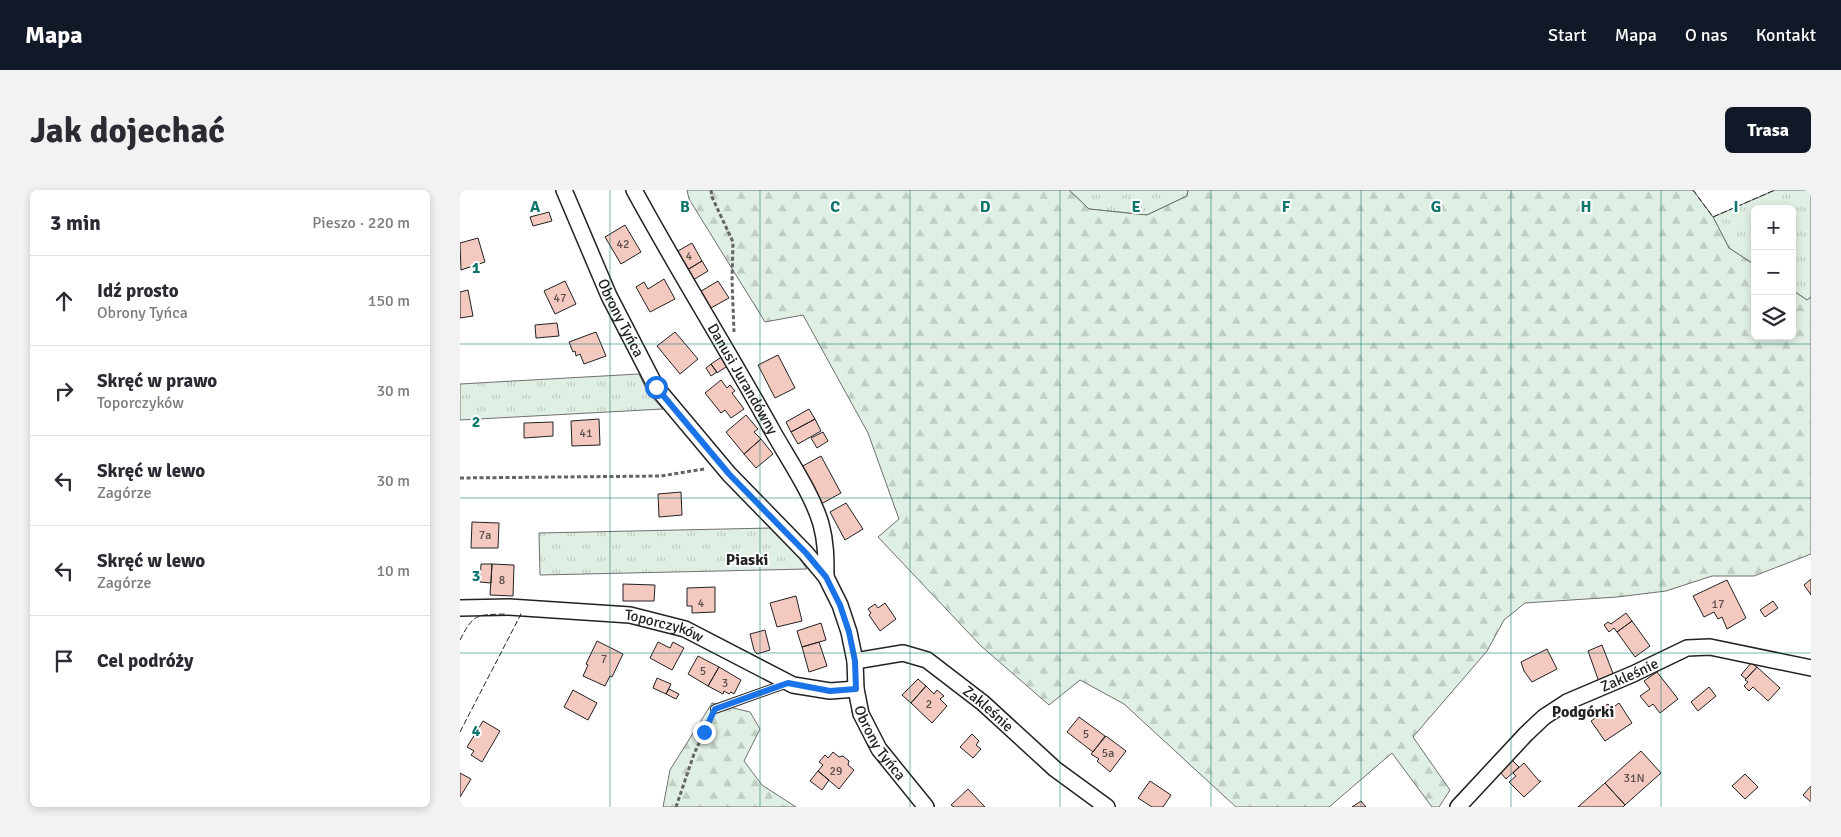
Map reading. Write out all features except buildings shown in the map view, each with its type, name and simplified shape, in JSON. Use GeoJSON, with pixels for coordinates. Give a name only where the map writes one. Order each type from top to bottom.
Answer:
{"type":"FeatureCollection","features":[{"type":"Feature","properties":{"kind":"street","name":"Obrony Tyńca"},"geometry":{"type":"LineString","coordinates":[[564,190],[609,296],[656,387],[722,465],[806,553],[826,577],[840,605],[849,632],[855,661],[856,689],[861,714],[879,749],[926,807]]}},
{"type":"Feature","properties":{"kind":"street","name":"Danusi Jurandówny"},"geometry":{"type":"LineString","coordinates":[[634,190],[743,377],[807,493],[820,522],[826,545],[826,577]]}},
{"type":"Feature","properties":{"kind":"street","name":"Toporczyków"},"geometry":{"type":"LineString","coordinates":[[460,608],[509,607],[640,617],[685,629],[788,683],[830,691],[856,689]]}},
{"type":"Feature","properties":{"kind":"street","name":"Zakleśnie"},"geometry":{"type":"LineString","coordinates":[[1458,807],[1544,717],[1567,702],[1633,674],[1687,648],[1710,647],[1811,668]]}},
{"type":"Feature","properties":{"kind":"street","name":"Zakleśnie"},"geometry":{"type":"LineString","coordinates":[[855,661],[903,654],[927,660],[983,703],[1055,769],[1107,807]]}},
{"type":"Feature","properties":{"kind":"lane"},"geometry":{"type":"LineString","coordinates":[[715,709],[788,683]]}},
{"type":"Feature","properties":{"kind":"path"},"geometry":{"type":"LineString","coordinates":[[711,190],[712,197],[733,242],[732,280],[735,338]]}},
{"type":"Feature","properties":{"kind":"path"},"geometry":{"type":"LineString","coordinates":[[460,478],[661,476],[722,465]]}},
{"type":"Feature","properties":{"kind":"path"},"geometry":{"type":"LineString","coordinates":[[676,807],[694,754],[715,709]]}},
{"type":"Feature","properties":{"kind":"green space"},"geometry":{"type":"Polygon","coordinates":[[[687,190],[1069,190],[1089,209],[1147,215],[1187,196],[1188,190],[1693,190],[1713,217],[1729,248],[1751,262],[1751,340],[1796,340],[1796,293],[1807,300],[1811,297],[1811,554],[1754,576],[1712,576],[1666,591],[1617,597],[1525,603],[1504,620],[1487,651],[1413,737],[1450,790],[1439,807],[1432,807],[1392,753],[1329,807],[1236,807],[1124,704],[1080,680],[1049,705],[981,646],[878,537],[899,519],[868,433],[803,315],[765,322],[689,199],[687,190]]]}},
{"type":"Feature","properties":{"kind":"green space"},"geometry":{"type":"Polygon","coordinates":[[[1069,190],[1188,190],[1187,196],[1147,215],[1089,209],[1069,190]]]}},
{"type":"Feature","properties":{"kind":"green space"},"geometry":{"type":"Polygon","coordinates":[[[1775,190],[1811,190],[1811,297],[1807,300],[1796,293],[1796,205],[1751,205],[1751,262],[1729,248],[1713,217],[1775,190]]]}},
{"type":"Feature","properties":{"kind":"green space"},"geometry":{"type":"Polygon","coordinates":[[[639,374],[648,393],[663,409],[460,420],[460,384],[639,374]]]}},
{"type":"Feature","properties":{"kind":"green space"},"geometry":{"type":"Polygon","coordinates":[[[772,528],[793,549],[807,569],[540,575],[539,533],[772,528]]]}},
{"type":"Feature","properties":{"kind":"green space"},"geometry":{"type":"Polygon","coordinates":[[[712,703],[750,712],[760,729],[744,761],[762,785],[796,807],[663,807],[670,770],[712,703]]]}},
{"type":"Feature","properties":{"kind":"fence"},"geometry":{"type":"LineString","coordinates":[[1693,190],[1713,217],[1775,190]]}},
{"type":"Feature","properties":{"kind":"fence"},"geometry":{"type":"LineString","coordinates":[[460,640],[469,624],[478,617],[507,614]]}},
{"type":"Feature","properties":{"kind":"fence"},"geometry":{"type":"LineString","coordinates":[[460,732],[521,614],[519,614]]}},
{"type":"Feature","properties":{"kind":"district","name":"Piaski"},"geometry":{"type":"Point","coordinates":[747,560]}},
{"type":"Feature","properties":{"kind":"district","name":"Podgórki"},"geometry":{"type":"Point","coordinates":[1583,712]}},
{"type":"Feature","properties":{"kind":"route"},"geometry":{"type":"LineString","coordinates":[[656,387],[729,474],[806,553],[826,577],[840,605],[849,632],[855,661],[856,689],[830,691],[788,683],[715,709],[704,732]]}}]}
